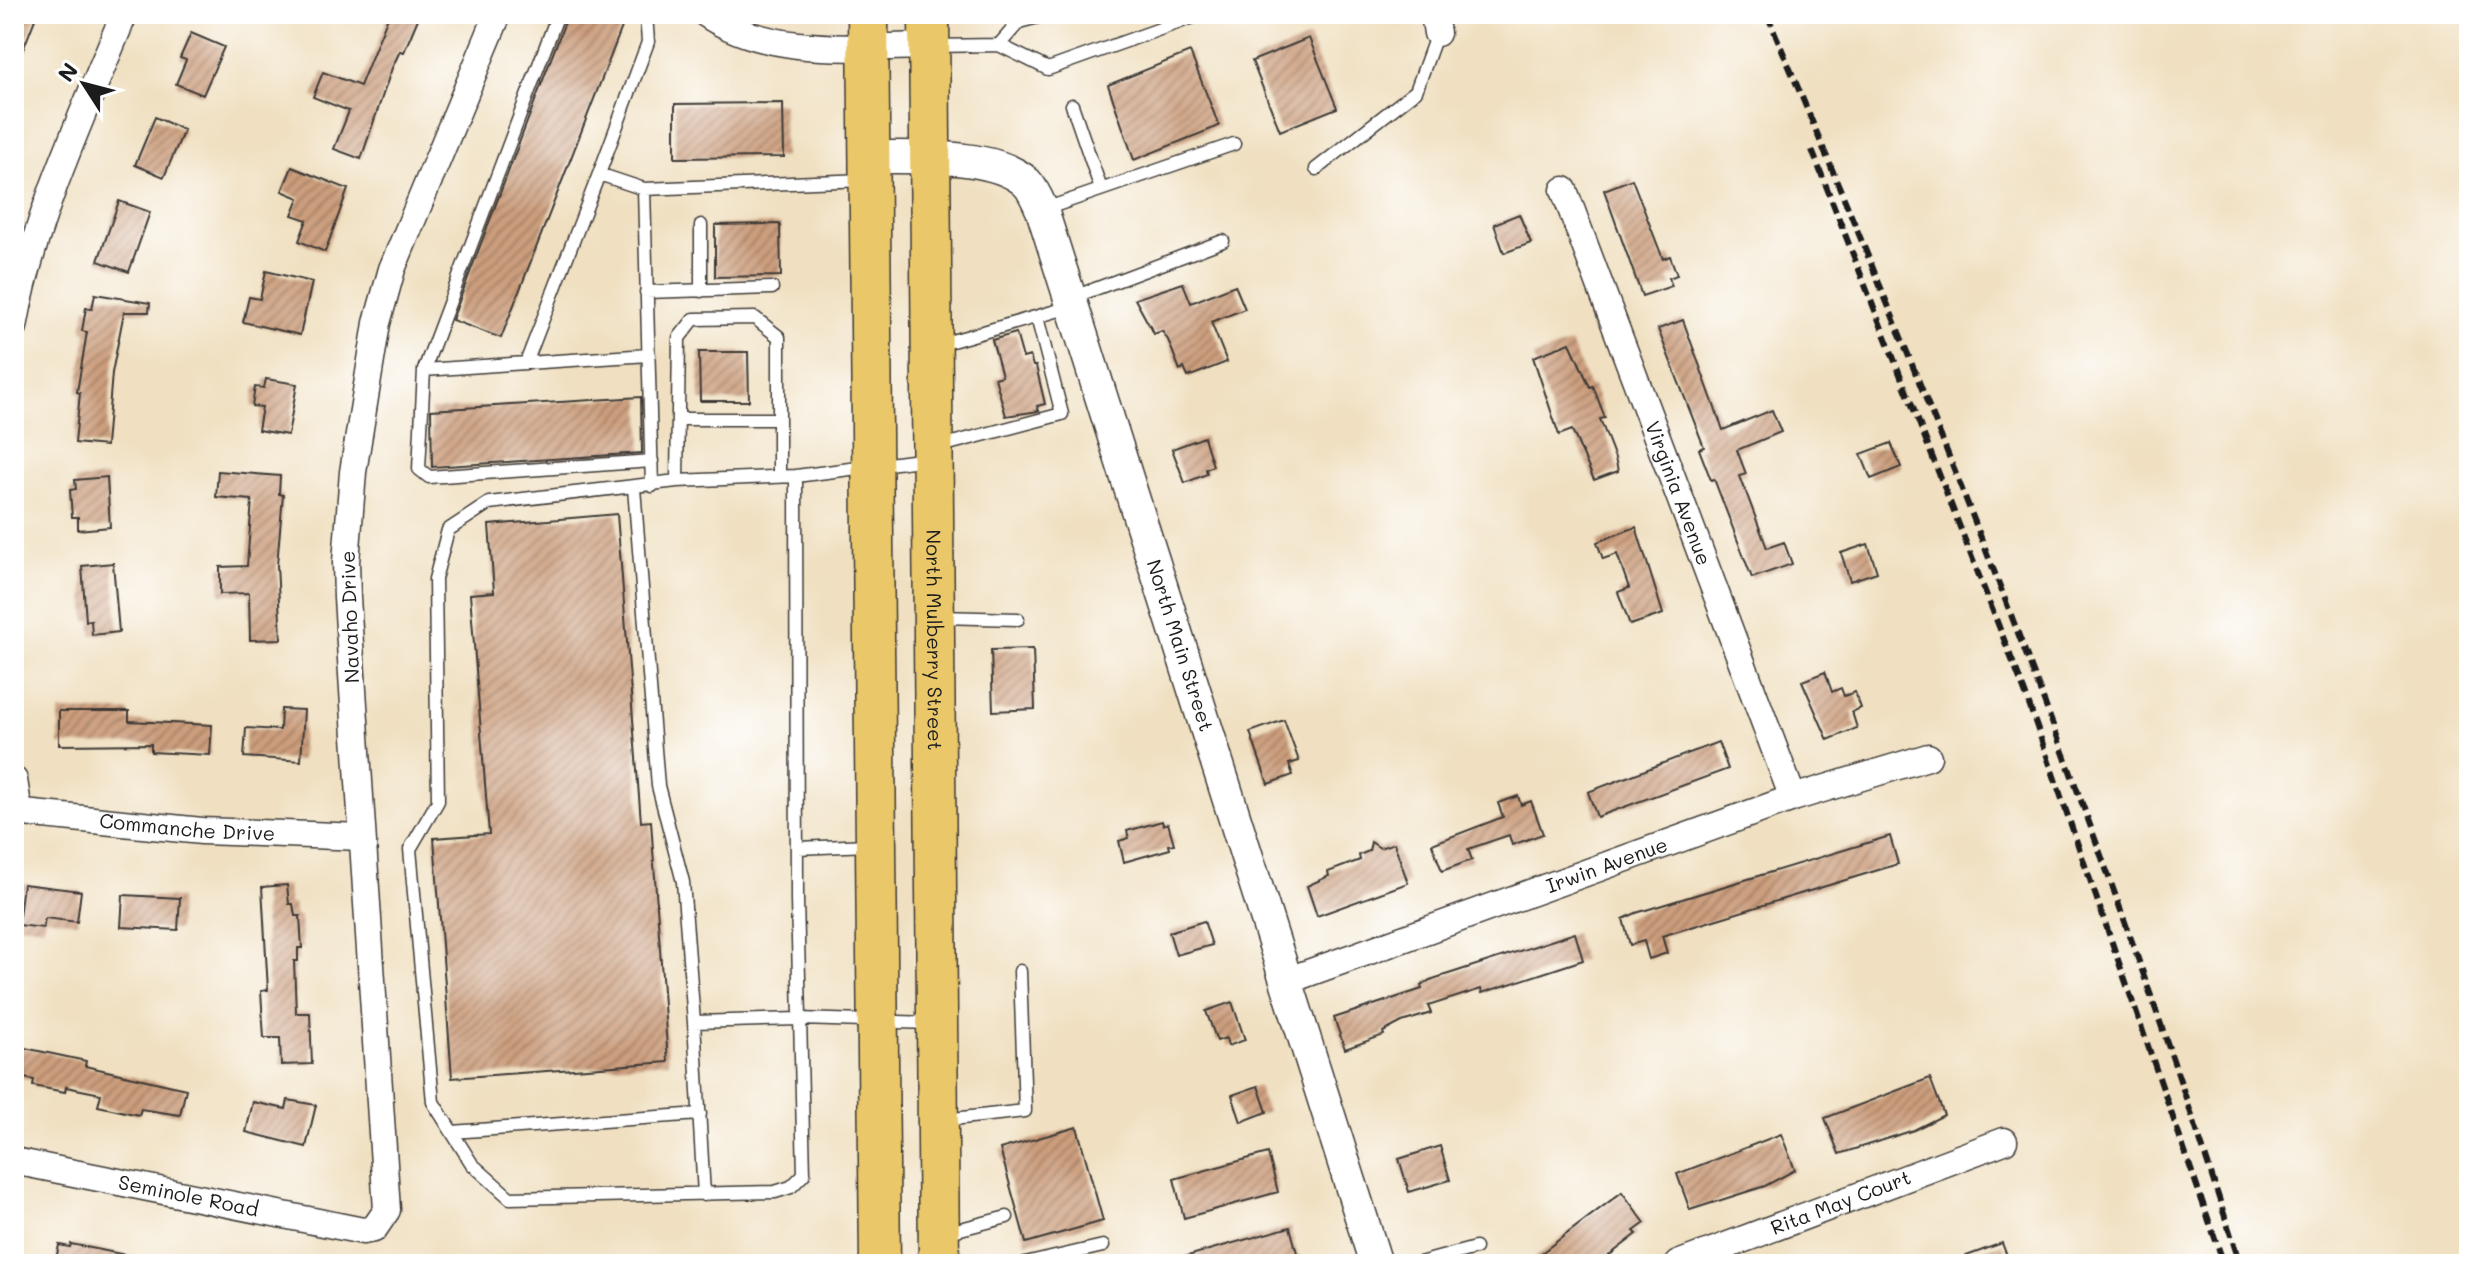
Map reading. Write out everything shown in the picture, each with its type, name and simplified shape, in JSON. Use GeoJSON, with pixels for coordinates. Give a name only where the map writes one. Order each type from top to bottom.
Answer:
{"type":"FeatureCollection","features":[{"type":"Feature","properties":{"kind":"main road"},"geometry":{"type":"LineString","coordinates":[[868,30],[880,1264]]}},
{"type":"Feature","properties":{"kind":"main road","name":"North Mulberry Street"},"geometry":{"type":"LineString","coordinates":[[929,30],[939,1249]]}},
{"type":"Feature","properties":{"kind":"street"},"geometry":{"type":"LineString","coordinates":[[14,327],[27,272],[60,175],[124,14]]}},
{"type":"Feature","properties":{"kind":"street","name":"Navaho Drive"},"geometry":{"type":"LineString","coordinates":[[363,1231],[374,1229],[382,1221],[387,1210],[389,1186],[362,837],[346,562],[353,472],[370,360],[392,269],[498,14]]}},
{"type":"Feature","properties":{"kind":"street"},"geometry":{"type":"LineString","coordinates":[[706,14],[731,29],[798,44],[868,30],[929,30]]}},
{"type":"Feature","properties":{"kind":"street","name":"North Main Street"},"geometry":{"type":"LineString","coordinates":[[870,168],[929,158],[973,162],[1011,172],[1028,184],[1042,210],[1289,980],[1376,1264]]}},
{"type":"Feature","properties":{"kind":"street","name":"Virginia Avenue"},"geometry":{"type":"LineString","coordinates":[[1564,190],[1793,798]]}},
{"type":"Feature","properties":{"kind":"street","name":"Irwin Avenue"},"geometry":{"type":"LineString","coordinates":[[1289,980],[1793,798],[1928,757]]}},
{"type":"Feature","properties":{"kind":"street"},"geometry":{"type":"LineString","coordinates":[[14,780],[16,812]]}},
{"type":"Feature","properties":{"kind":"street","name":"Commanche Drive"},"geometry":{"type":"LineString","coordinates":[[16,812],[202,831],[362,837]]}},
{"type":"Feature","properties":{"kind":"street","name":"Rita May Court"},"geometry":{"type":"LineString","coordinates":[[1678,1264],[2004,1141]]}},
{"type":"Feature","properties":{"kind":"street","name":"Seminole Road"},"geometry":{"type":"LineString","coordinates":[[14,1161],[363,1231]]}},
{"type":"Feature","properties":{"kind":"lane"},"geometry":{"type":"LineString","coordinates":[[558,14],[424,370],[419,469],[429,477],[652,461]]}},
{"type":"Feature","properties":{"kind":"lane"},"geometry":{"type":"LineString","coordinates":[[526,363],[648,42],[646,14]]}},
{"type":"Feature","properties":{"kind":"lane"},"geometry":{"type":"LineString","coordinates":[[999,45],[1020,18],[1050,14]]}},
{"type":"Feature","properties":{"kind":"lane"},"geometry":{"type":"LineString","coordinates":[[929,30],[999,45],[1048,69],[1202,14]]}},
{"type":"Feature","properties":{"kind":"lane"},"geometry":{"type":"LineString","coordinates":[[1316,169],[1416,91],[1435,23]]}},
{"type":"Feature","properties":{"kind":"lane"},"geometry":{"type":"LineString","coordinates":[[1072,105],[1101,189]]}},
{"type":"Feature","properties":{"kind":"lane"},"geometry":{"type":"LineString","coordinates":[[1042,210],[1234,144]]}},
{"type":"Feature","properties":{"kind":"lane"},"geometry":{"type":"LineString","coordinates":[[599,174],[644,189],[870,168]]}},
{"type":"Feature","properties":{"kind":"lane"},"geometry":{"type":"LineString","coordinates":[[644,189],[652,486]]}},
{"type":"Feature","properties":{"kind":"lane"},"geometry":{"type":"LineString","coordinates":[[701,225],[701,291]]}},
{"type":"Feature","properties":{"kind":"lane"},"geometry":{"type":"LineString","coordinates":[[932,347],[1037,317],[1223,241]]}},
{"type":"Feature","properties":{"kind":"lane"},"geometry":{"type":"LineString","coordinates":[[646,292],[772,288]]}},
{"type":"Feature","properties":{"kind":"lane"},"geometry":{"type":"LineString","coordinates":[[796,476],[797,848],[804,1174],[791,1187],[775,1192],[510,1198],[472,1164],[433,1102],[410,849],[438,801],[435,579],[448,530],[489,503],[677,481],[796,476],[873,465],[934,453],[1062,414],[1037,317]]}},
{"type":"Feature","properties":{"kind":"lane"},"geometry":{"type":"LineString","coordinates":[[677,481],[679,338],[694,319],[755,318],[779,337],[779,476]]}},
{"type":"Feature","properties":{"kind":"lane"},"geometry":{"type":"LineString","coordinates":[[424,370],[649,355]]}},
{"type":"Feature","properties":{"kind":"lane"},"geometry":{"type":"LineString","coordinates":[[678,419],[779,419]]}},
{"type":"Feature","properties":{"kind":"lane"},"geometry":{"type":"LineString","coordinates":[[634,488],[658,786],[683,882],[704,1195]]}},
{"type":"Feature","properties":{"kind":"lane"},"geometry":{"type":"LineString","coordinates":[[935,617],[1018,619]]}},
{"type":"Feature","properties":{"kind":"lane"},"geometry":{"type":"LineString","coordinates":[[797,848],[877,844]]}},
{"type":"Feature","properties":{"kind":"lane"},"geometry":{"type":"LineString","coordinates":[[937,1121],[1025,1111],[1020,971]]}},
{"type":"Feature","properties":{"kind":"lane"},"geometry":{"type":"LineString","coordinates":[[694,1022],[799,1019],[938,1024]]}},
{"type":"Feature","properties":{"kind":"lane"},"geometry":{"type":"LineString","coordinates":[[452,1132],[700,1114]]}},
{"type":"Feature","properties":{"kind":"lane"},"geometry":{"type":"LineString","coordinates":[[939,1249],[1007,1217]]}},
{"type":"Feature","properties":{"kind":"lane"},"geometry":{"type":"LineString","coordinates":[[1025,1264],[1103,1246]]}},
{"type":"Feature","properties":{"kind":"lane"},"geometry":{"type":"LineString","coordinates":[[1416,1264],[1475,1248]]}},
{"type":"Feature","properties":{"kind":"building"},"geometry":{"type":"Polygon","coordinates":[[[14,14],[37,14],[15,70],[14,69],[14,14]]]}},
{"type":"Feature","properties":{"kind":"building"},"geometry":{"type":"Polygon","coordinates":[[[389,14],[420,14],[404,52],[400,51],[392,68],[361,159],[334,149],[349,111],[313,97],[323,72],[360,86],[389,14]]]}},
{"type":"Feature","properties":{"kind":"building"},"geometry":{"type":"Polygon","coordinates":[[[568,14],[627,14],[501,338],[452,320],[568,14]]]}},
{"type":"Feature","properties":{"kind":"building"},"geometry":{"type":"Polygon","coordinates":[[[191,33],[224,47],[203,95],[176,84],[186,60],[180,58],[191,33]]]}},
{"type":"Feature","properties":{"kind":"building"},"geometry":{"type":"Polygon","coordinates":[[[1309,38],[1337,108],[1280,131],[1252,61],[1309,38]]]}},
{"type":"Feature","properties":{"kind":"building"},"geometry":{"type":"Polygon","coordinates":[[[1190,52],[1219,126],[1134,160],[1108,85],[1190,52]]]}},
{"type":"Feature","properties":{"kind":"building"},"geometry":{"type":"Polygon","coordinates":[[[783,103],[784,157],[675,158],[675,104],[783,103]]]}},
{"type":"Feature","properties":{"kind":"building"},"geometry":{"type":"Polygon","coordinates":[[[155,117],[184,130],[164,177],[135,165],[155,117]]]}},
{"type":"Feature","properties":{"kind":"building"},"geometry":{"type":"Polygon","coordinates":[[[292,167],[348,189],[325,252],[299,241],[307,220],[292,215],[299,198],[282,191],[292,167]]]}},
{"type":"Feature","properties":{"kind":"building"},"geometry":{"type":"Polygon","coordinates":[[[1632,179],[1663,259],[1670,256],[1677,275],[1669,278],[1672,286],[1642,296],[1604,190],[1632,179]]]}},
{"type":"Feature","properties":{"kind":"building"},"geometry":{"type":"Polygon","coordinates":[[[119,201],[150,212],[129,272],[98,261],[119,201]]]}},
{"type":"Feature","properties":{"kind":"building"},"geometry":{"type":"Polygon","coordinates":[[[1519,214],[1531,243],[1504,253],[1494,224],[1519,214]]]}},
{"type":"Feature","properties":{"kind":"building"},"geometry":{"type":"Polygon","coordinates":[[[780,224],[781,276],[715,277],[715,225],[780,224]]]}},
{"type":"Feature","properties":{"kind":"building"},"geometry":{"type":"Polygon","coordinates":[[[266,271],[312,282],[300,335],[243,322],[249,297],[260,299],[266,271]]]}},
{"type":"Feature","properties":{"kind":"building"},"geometry":{"type":"Polygon","coordinates":[[[1183,283],[1191,303],[1235,285],[1245,309],[1211,322],[1227,362],[1188,377],[1184,368],[1180,370],[1162,331],[1154,334],[1135,299],[1183,283]]]}},
{"type":"Feature","properties":{"kind":"building"},"geometry":{"type":"Polygon","coordinates":[[[95,294],[150,303],[149,312],[124,312],[112,373],[106,446],[75,443],[80,393],[77,392],[87,332],[82,331],[86,308],[92,309],[95,294]]]}},
{"type":"Feature","properties":{"kind":"building"},"geometry":{"type":"Polygon","coordinates":[[[1683,320],[1723,430],[1772,410],[1781,432],[1737,450],[1746,474],[1740,476],[1767,548],[1784,542],[1792,564],[1752,578],[1714,479],[1711,480],[1699,449],[1704,447],[1658,329],[1683,320]]]}},
{"type":"Feature","properties":{"kind":"building"},"geometry":{"type":"Polygon","coordinates":[[[1016,333],[1023,358],[1030,356],[1033,366],[1036,366],[1045,404],[1037,406],[1039,411],[1006,416],[995,378],[1002,376],[992,340],[1016,333]]]}},
{"type":"Feature","properties":{"kind":"building"},"geometry":{"type":"Polygon","coordinates":[[[1570,343],[1590,387],[1593,386],[1605,418],[1600,419],[1618,471],[1594,480],[1572,430],[1559,435],[1533,357],[1570,343]]]}},
{"type":"Feature","properties":{"kind":"building"},"geometry":{"type":"Polygon","coordinates":[[[699,352],[748,352],[749,401],[700,401],[699,352]]]}},
{"type":"Feature","properties":{"kind":"building"},"geometry":{"type":"Polygon","coordinates":[[[266,379],[297,384],[288,435],[258,430],[262,407],[252,406],[255,387],[264,388],[266,379]]]}},
{"type":"Feature","properties":{"kind":"building"},"geometry":{"type":"Polygon","coordinates":[[[641,397],[642,453],[432,467],[431,410],[641,397]]]}},
{"type":"Feature","properties":{"kind":"building"},"geometry":{"type":"Polygon","coordinates":[[[1204,437],[1213,466],[1206,469],[1207,474],[1185,483],[1172,449],[1204,437]]]}},
{"type":"Feature","properties":{"kind":"building"},"geometry":{"type":"Polygon","coordinates":[[[1891,443],[1901,467],[1871,479],[1861,454],[1891,443]]]}},
{"type":"Feature","properties":{"kind":"building"},"geometry":{"type":"Polygon","coordinates":[[[218,471],[280,476],[279,494],[283,495],[277,565],[281,639],[250,640],[249,593],[220,594],[220,567],[247,566],[252,500],[216,497],[218,471]]]}},
{"type":"Feature","properties":{"kind":"building"},"geometry":{"type":"Polygon","coordinates":[[[107,477],[110,527],[78,530],[78,517],[72,517],[70,490],[76,489],[75,480],[107,477]]]}},
{"type":"Feature","properties":{"kind":"building"},"geometry":{"type":"Polygon","coordinates":[[[617,514],[641,822],[651,821],[668,1062],[452,1078],[434,838],[489,834],[470,594],[494,592],[489,525],[617,514]]]}},
{"type":"Feature","properties":{"kind":"building"},"geometry":{"type":"Polygon","coordinates":[[[1636,527],[1663,614],[1630,625],[1618,592],[1629,588],[1617,554],[1603,559],[1597,542],[1636,527]]]}},
{"type":"Feature","properties":{"kind":"building"},"geometry":{"type":"Polygon","coordinates":[[[1868,544],[1877,572],[1850,581],[1841,553],[1868,544]]]}},
{"type":"Feature","properties":{"kind":"building"},"geometry":{"type":"Polygon","coordinates":[[[113,563],[119,632],[92,635],[91,620],[86,621],[82,566],[113,563]]]}},
{"type":"Feature","properties":{"kind":"building"},"geometry":{"type":"Polygon","coordinates":[[[1033,649],[1035,709],[993,711],[991,650],[1033,649]]]}},
{"type":"Feature","properties":{"kind":"building"},"geometry":{"type":"Polygon","coordinates":[[[1825,672],[1832,692],[1841,688],[1844,696],[1855,692],[1861,708],[1852,712],[1857,728],[1828,740],[1802,681],[1825,672]]]}},
{"type":"Feature","properties":{"kind":"building"},"geometry":{"type":"Polygon","coordinates":[[[281,709],[304,710],[301,761],[244,757],[246,728],[280,730],[281,709]]]}},
{"type":"Feature","properties":{"kind":"building"},"geometry":{"type":"Polygon","coordinates":[[[59,711],[129,711],[129,721],[212,725],[210,755],[151,752],[151,744],[59,745],[59,711]]]}},
{"type":"Feature","properties":{"kind":"building"},"geometry":{"type":"Polygon","coordinates":[[[1284,720],[1299,761],[1289,764],[1293,775],[1268,784],[1250,732],[1284,720]]]}},
{"type":"Feature","properties":{"kind":"building"},"geometry":{"type":"Polygon","coordinates":[[[1718,742],[1728,769],[1597,817],[1588,792],[1718,742]]]}},
{"type":"Feature","properties":{"kind":"building"},"geometry":{"type":"Polygon","coordinates":[[[1518,796],[1521,805],[1531,801],[1543,834],[1512,845],[1509,835],[1468,849],[1472,860],[1442,871],[1432,844],[1503,817],[1498,803],[1518,796]]]}},
{"type":"Feature","properties":{"kind":"building"},"geometry":{"type":"Polygon","coordinates":[[[1162,821],[1163,825],[1168,823],[1174,844],[1169,845],[1170,849],[1124,862],[1119,841],[1129,838],[1127,831],[1162,821]]]}},
{"type":"Feature","properties":{"kind":"building"},"geometry":{"type":"Polygon","coordinates":[[[1890,836],[1898,864],[1662,936],[1667,953],[1649,959],[1644,941],[1630,945],[1623,919],[1636,913],[1890,836]]]}},
{"type":"Feature","properties":{"kind":"building"},"geometry":{"type":"Polygon","coordinates":[[[1371,842],[1380,848],[1394,843],[1408,883],[1317,916],[1307,886],[1329,876],[1328,872],[1360,860],[1359,855],[1369,851],[1371,842]]]}},
{"type":"Feature","properties":{"kind":"building"},"geometry":{"type":"Polygon","coordinates":[[[23,884],[81,891],[77,922],[45,918],[43,928],[18,925],[23,884]]]}},
{"type":"Feature","properties":{"kind":"building"},"geometry":{"type":"Polygon","coordinates":[[[287,885],[289,904],[293,904],[295,916],[300,916],[302,948],[298,948],[298,961],[294,961],[296,1013],[310,1013],[312,1064],[281,1065],[280,1038],[264,1038],[261,991],[268,990],[262,887],[287,885]]]}},
{"type":"Feature","properties":{"kind":"building"},"geometry":{"type":"Polygon","coordinates":[[[123,895],[180,898],[178,930],[121,927],[123,895]]]}},
{"type":"Feature","properties":{"kind":"building"},"geometry":{"type":"Polygon","coordinates":[[[1204,921],[1212,945],[1176,955],[1169,932],[1204,921]]]}},
{"type":"Feature","properties":{"kind":"building"},"geometry":{"type":"Polygon","coordinates":[[[1575,933],[1583,960],[1482,993],[1481,989],[1428,1006],[1431,1013],[1402,1022],[1383,1032],[1384,1035],[1345,1049],[1334,1018],[1422,989],[1421,986],[1430,980],[1575,933]]]}},
{"type":"Feature","properties":{"kind":"building"},"geometry":{"type":"Polygon","coordinates":[[[1232,1002],[1245,1040],[1228,1046],[1226,1038],[1217,1041],[1206,1011],[1232,1002]]]}},
{"type":"Feature","properties":{"kind":"building"},"geometry":{"type":"Polygon","coordinates":[[[20,1047],[86,1061],[85,1066],[186,1089],[180,1115],[141,1109],[139,1115],[98,1106],[101,1094],[66,1087],[65,1092],[33,1086],[34,1080],[14,1076],[20,1047]]]}},
{"type":"Feature","properties":{"kind":"building"},"geometry":{"type":"Polygon","coordinates":[[[1930,1078],[1944,1115],[1914,1130],[1839,1154],[1825,1118],[1930,1078]]]}},
{"type":"Feature","properties":{"kind":"building"},"geometry":{"type":"Polygon","coordinates":[[[1258,1086],[1267,1112],[1241,1122],[1232,1095],[1258,1086]]]}},
{"type":"Feature","properties":{"kind":"building"},"geometry":{"type":"Polygon","coordinates":[[[288,1100],[316,1105],[306,1147],[246,1132],[253,1102],[286,1109],[288,1100]]]}},
{"type":"Feature","properties":{"kind":"building"},"geometry":{"type":"Polygon","coordinates":[[[1077,1127],[1103,1221],[1026,1243],[1000,1149],[1077,1127]]]}},
{"type":"Feature","properties":{"kind":"building"},"geometry":{"type":"Polygon","coordinates":[[[1781,1134],[1795,1170],[1765,1186],[1690,1210],[1677,1174],[1781,1134]]]}},
{"type":"Feature","properties":{"kind":"building"},"geometry":{"type":"Polygon","coordinates":[[[1440,1146],[1450,1180],[1409,1192],[1399,1159],[1440,1146]]]}},
{"type":"Feature","properties":{"kind":"building"},"geometry":{"type":"Polygon","coordinates":[[[1268,1153],[1278,1192],[1184,1218],[1174,1179],[1268,1153]]]}},
{"type":"Feature","properties":{"kind":"building"},"geometry":{"type":"Polygon","coordinates":[[[1622,1192],[1645,1223],[1634,1231],[1637,1234],[1598,1264],[1527,1264],[1622,1192]]]}},
{"type":"Feature","properties":{"kind":"building"},"geometry":{"type":"Polygon","coordinates":[[[1290,1227],[1300,1264],[1178,1264],[1177,1259],[1290,1227]]]}},
{"type":"Feature","properties":{"kind":"building"},"geometry":{"type":"Polygon","coordinates":[[[2002,1243],[2010,1264],[1950,1264],[1950,1262],[2002,1243]]]}},
{"type":"Feature","properties":{"kind":"building"},"geometry":{"type":"Polygon","coordinates":[[[71,1244],[131,1256],[130,1264],[55,1264],[59,1245],[70,1247],[71,1244]]]}},
{"type":"Feature","properties":{"kind":"railway"},"geometry":{"type":"LineString","coordinates":[[1767,14],[1895,323],[2018,633],[2134,947],[2240,1264]]}},
{"type":"Feature","properties":{"kind":"railway"},"geometry":{"type":"LineString","coordinates":[[1812,150],[2025,693],[2224,1264]]}}]}
